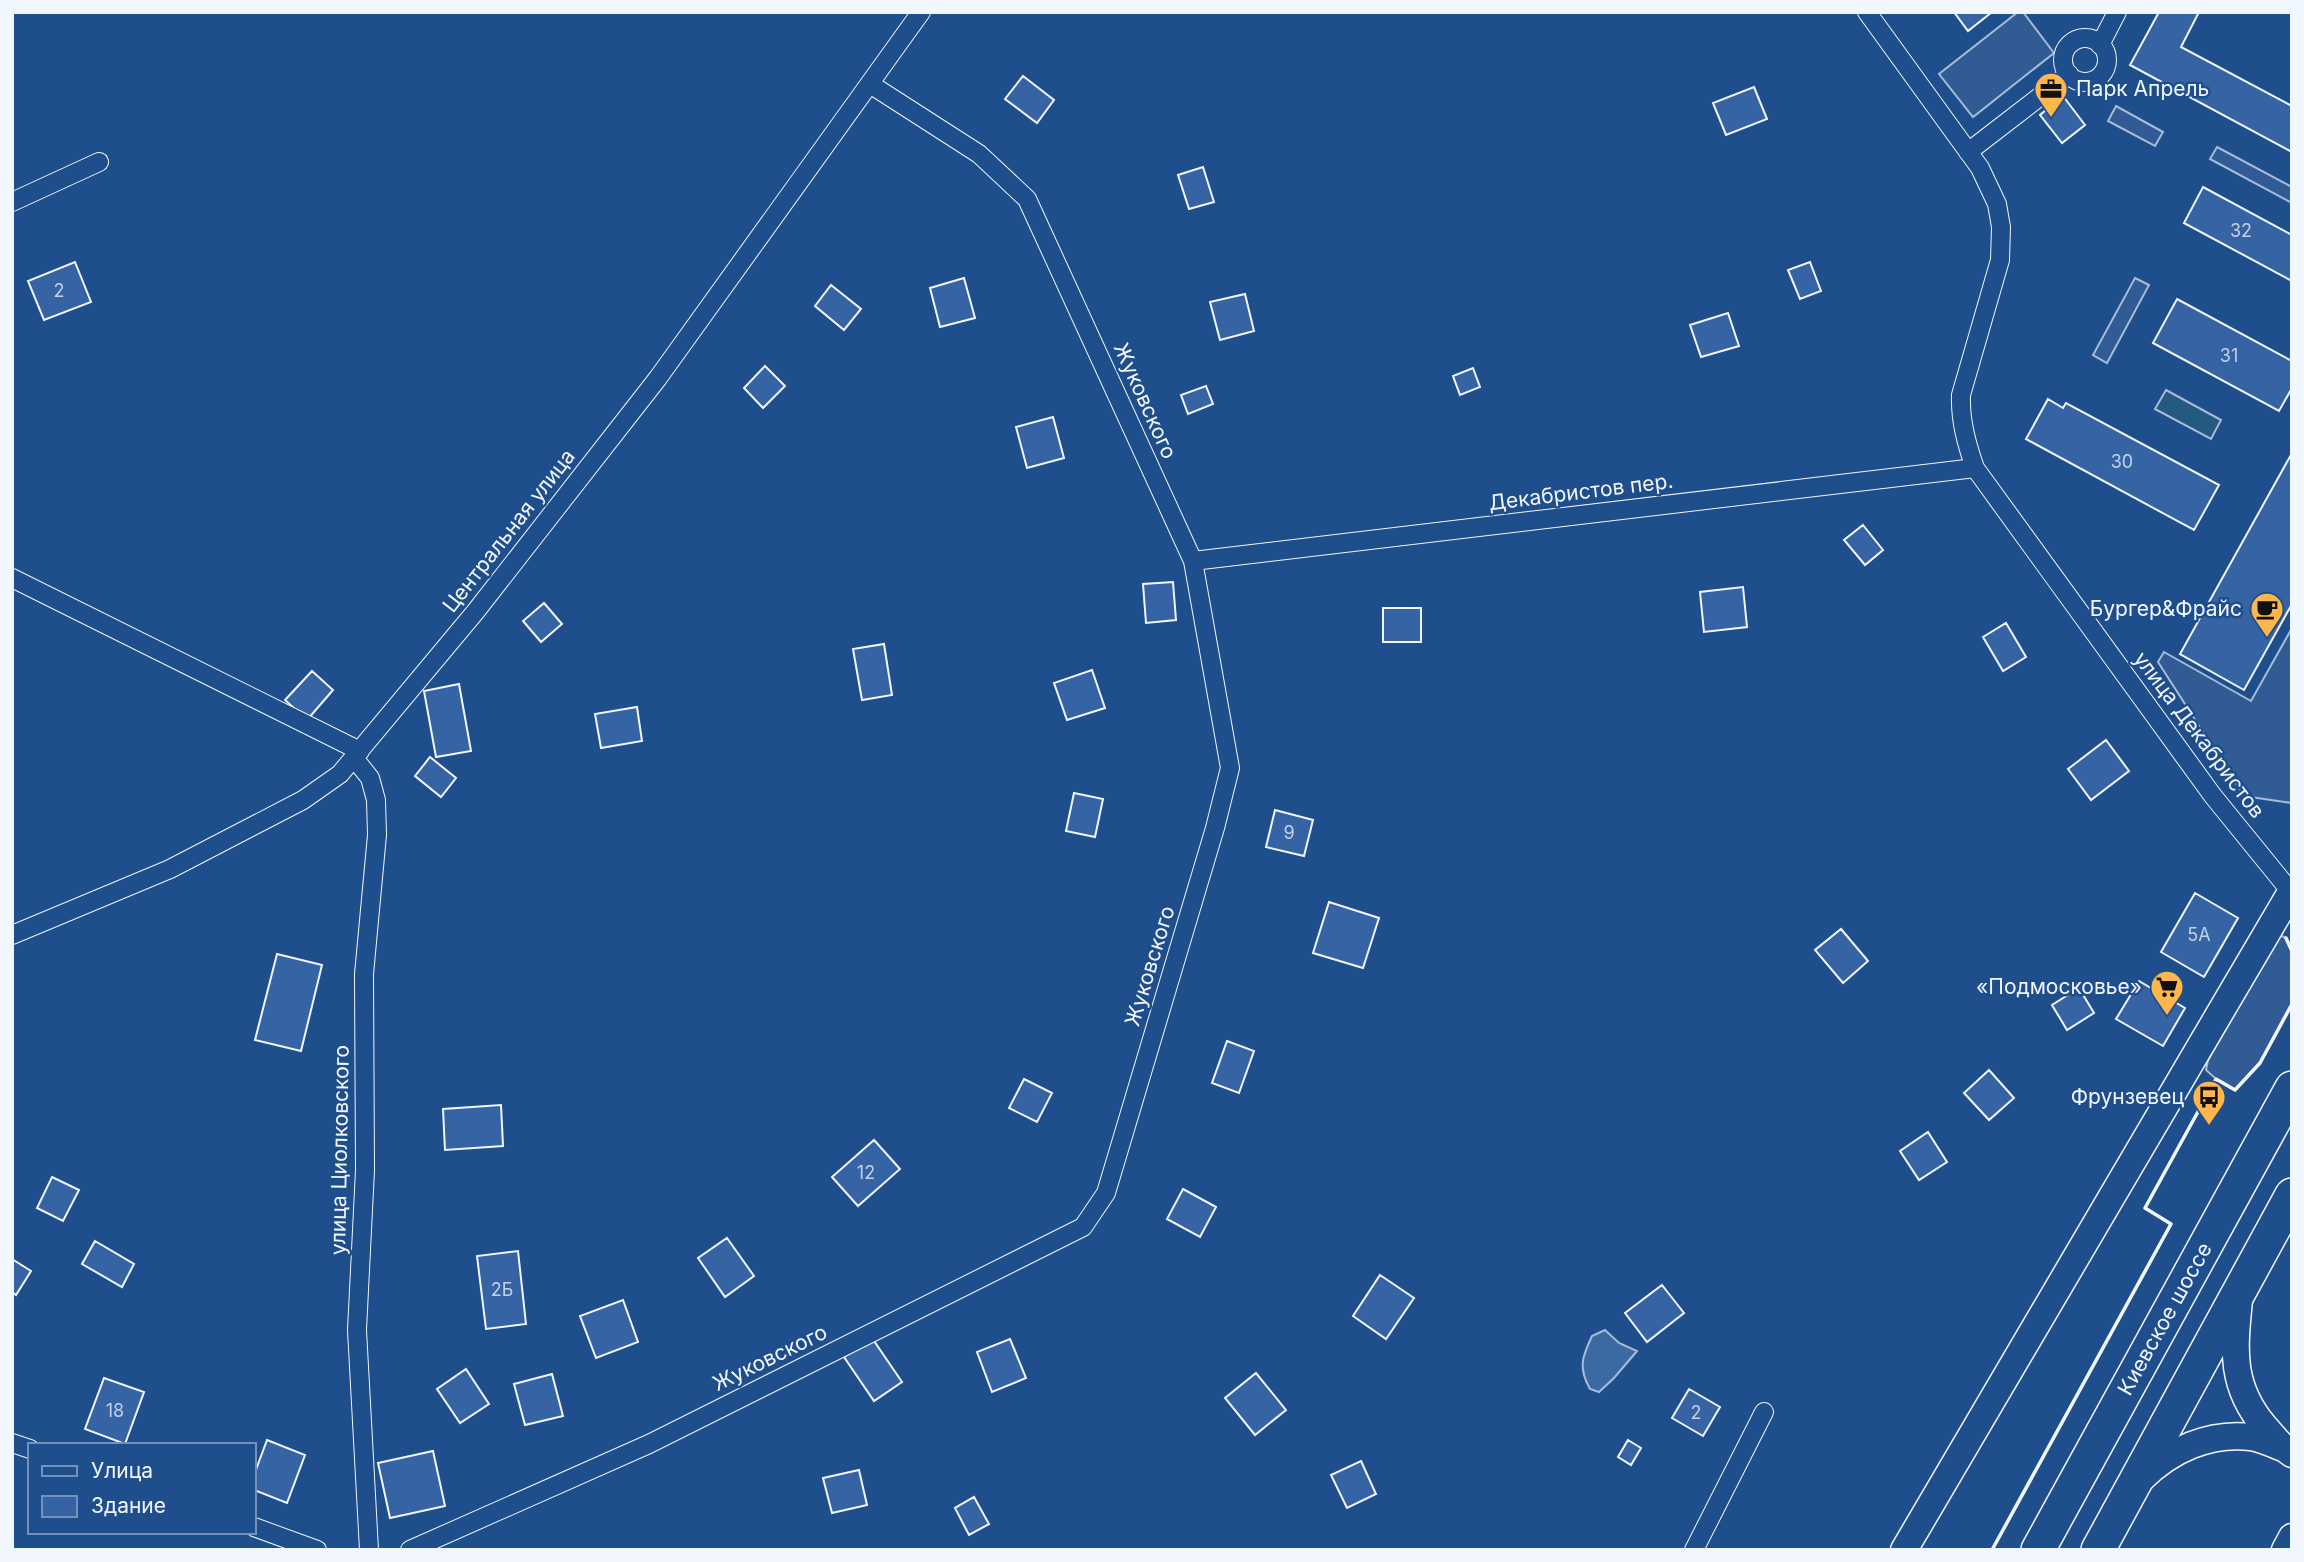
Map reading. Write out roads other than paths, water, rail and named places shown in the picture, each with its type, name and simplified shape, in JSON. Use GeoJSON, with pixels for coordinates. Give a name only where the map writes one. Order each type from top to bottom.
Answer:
{"type":"FeatureCollection","features":[{"type":"Feature","properties":{"kind":"highway","name":"Киевское шоссе"},"geometry":{"type":"LineString","coordinates":[[2038,1550],[2292,1088]]}},
{"type":"Feature","properties":{"kind":"highway"},"geometry":{"type":"LineString","coordinates":[[2098,1550],[2292,1195]]}},
{"type":"Feature","properties":{"kind":"street","name":"Центральная улица"},"geometry":{"type":"LineString","coordinates":[[12,935],[170,869],[303,800],[340,774],[476,611],[657,378],[921,12]]}},
{"type":"Feature","properties":{"kind":"street","name":"улица Декабристов"},"geometry":{"type":"LineString","coordinates":[[1867,12],[1968,152],[1990,187],[1997,204],[2001,227],[2000,260],[1961,396],[1964,430],[1975,468],[2213,796],[2291,893]]}},
{"type":"Feature","properties":{"kind":"street"},"geometry":{"type":"LineString","coordinates":[[2100,44],[2117,12]]}},
{"type":"Feature","properties":{"kind":"street"},"geometry":{"type":"LineString","coordinates":[[2089,39],[2100,44],[2106,53],[2107,61],[2102,75],[2089,82],[2068,75],[2064,60],[2071,44],[2089,39]]}},
{"type":"Feature","properties":{"kind":"street"},"geometry":{"type":"LineString","coordinates":[[1968,152],[2068,75]]}},
{"type":"Feature","properties":{"kind":"street","name":"Жуковского"},"geometry":{"type":"LineString","coordinates":[[410,1550],[649,1444],[1083,1227],[1105,1193],[1215,828],[1230,768],[1193,561],[1027,199],[979,154],[870,84]]}},
{"type":"Feature","properties":{"kind":"street"},"geometry":{"type":"LineString","coordinates":[[12,202],[99,162]]}},
{"type":"Feature","properties":{"kind":"street","name":"Декабристов пер."},"geometry":{"type":"LineString","coordinates":[[1193,561],[1975,468]]}},
{"type":"Feature","properties":{"kind":"street"},"geometry":{"type":"LineString","coordinates":[[12,578],[357,755]]}},
{"type":"Feature","properties":{"kind":"street","name":"улица Циолковского"},"geometry":{"type":"LineString","coordinates":[[357,755],[370,778],[376,800],[377,835],[364,974],[365,1170],[357,1330],[369,1550]]}},
{"type":"Feature","properties":{"kind":"street"},"geometry":{"type":"LineString","coordinates":[[1904,1550],[2280,926],[2291,893]]}},
{"type":"Feature","properties":{"kind":"street"},"geometry":{"type":"LineString","coordinates":[[2239,1291],[2234,1342],[2237,1375],[2244,1396],[2256,1417],[2287,1451]]}},
{"type":"Feature","properties":{"kind":"street"},"geometry":{"type":"LineString","coordinates":[[1694,1550],[1764,1412]]}},
{"type":"Feature","properties":{"kind":"street"},"geometry":{"type":"LineString","coordinates":[[2131,1490],[2163,1460],[2193,1444],[2238,1437],[2254,1438],[2287,1451]]}},
{"type":"Feature","properties":{"kind":"street"},"geometry":{"type":"LineString","coordinates":[[256,1528],[317,1550]]}},
{"type":"Feature","properties":{"kind":"street"},"geometry":{"type":"LineString","coordinates":[[2285,1550],[2292,1537]]}},
{"type":"Feature","properties":{"kind":"place","name":"Парк Апрель"},"geometry":{"type":"Point","coordinates":[2051,119]}},
{"type":"Feature","properties":{"kind":"place","name":"Бургер&Фрайс"},"geometry":{"type":"Point","coordinates":[2267,639]}},
{"type":"Feature","properties":{"kind":"place","name":"«Подмосковье»"},"geometry":{"type":"Point","coordinates":[2167,1017]}},
{"type":"Feature","properties":{"kind":"place","name":"Фрунзевец"},"geometry":{"type":"Point","coordinates":[2209,1127]}}]}
